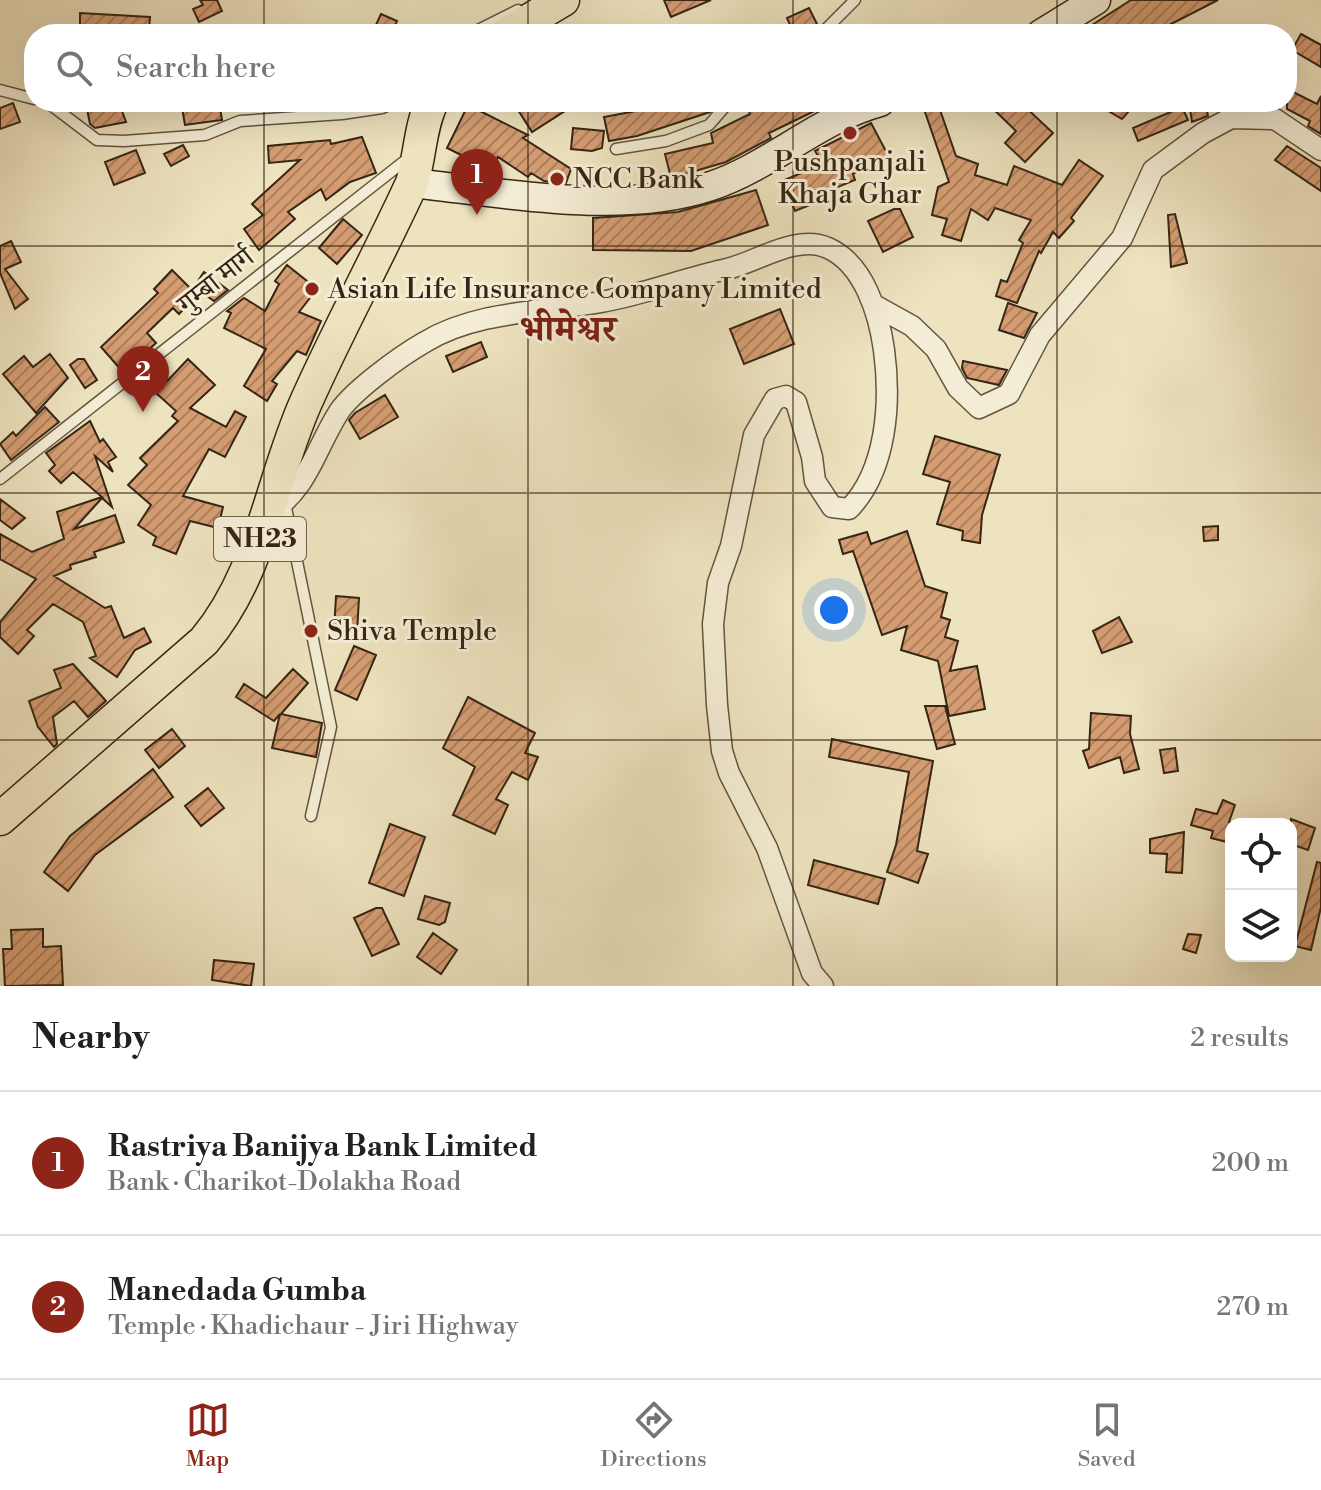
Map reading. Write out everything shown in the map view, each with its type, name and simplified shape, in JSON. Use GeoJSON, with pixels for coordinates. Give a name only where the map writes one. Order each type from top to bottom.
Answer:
{"type":"FeatureCollection","features":[{"type":"Feature","properties":{"kind":"main road"},"geometry":{"type":"LineString","coordinates":[[523,24],[563,0]]}},
{"type":"Feature","properties":{"kind":"main road"},"geometry":{"type":"LineString","coordinates":[[1057,24],[1096,0]]}},
{"type":"Feature","properties":{"kind":"main road","name":"NH23"},"geometry":{"type":"LineString","coordinates":[[0,819],[204,641],[240,588],[276,509],[305,405],[412,183],[422,148],[427,112]]}},
{"type":"Feature","properties":{"kind":"main road"},"geometry":{"type":"LineString","coordinates":[[412,183],[589,199],[681,194],[736,176],[831,121],[854,112]]}},
{"type":"Feature","properties":{"kind":"street"},"geometry":{"type":"LineString","coordinates":[[876,306],[912,326],[936,349],[958,388],[979,408],[1009,394],[1040,335],[1122,238],[1153,170],[1203,133],[1231,118],[1275,119],[1321,150]]}},
{"type":"Feature","properties":{"kind":"street"},"geometry":{"type":"LineString","coordinates":[[276,509],[310,472],[338,412],[426,341],[481,321],[602,302],[743,266],[778,250],[803,245],[827,247],[845,261],[876,306],[886,366],[885,417],[873,479],[849,509],[832,507],[815,481],[812,457],[796,402],[786,396],[775,399],[754,435],[731,546],[718,583],[713,624],[722,751],[767,848],[812,973],[823,986]]}},
{"type":"Feature","properties":{"kind":"lane"},"geometry":{"type":"LineString","coordinates":[[831,24],[855,0]]}},
{"type":"Feature","properties":{"kind":"lane"},"geometry":{"type":"LineString","coordinates":[[490,24],[526,6]]}},
{"type":"Feature","properties":{"kind":"lane"},"geometry":{"type":"LineString","coordinates":[[0,90],[24,96]]}},
{"type":"Feature","properties":{"kind":"lane"},"geometry":{"type":"LineString","coordinates":[[60,112],[97,140],[124,141],[205,135],[240,121],[355,112]]}},
{"type":"Feature","properties":{"kind":"lane"},"geometry":{"type":"LineString","coordinates":[[616,149],[666,141],[709,125],[720,112]]}},
{"type":"Feature","properties":{"kind":"lane","name":"गुम्बा मार्ग"},"geometry":{"type":"LineString","coordinates":[[0,479],[131,379],[357,195],[422,148]]}},
{"type":"Feature","properties":{"kind":"lane"},"geometry":{"type":"LineString","coordinates":[[276,509],[331,727],[311,816]]}},
{"type":"Feature","properties":{"kind":"building"},"geometry":{"type":"Polygon","coordinates":[[[200,0],[217,0],[222,11],[199,22],[193,9],[203,5],[200,0]]]}},
{"type":"Feature","properties":{"kind":"building"},"geometry":{"type":"Polygon","coordinates":[[[664,0],[711,0],[671,17],[664,0]]]}},
{"type":"Feature","properties":{"kind":"building"},"geometry":{"type":"Polygon","coordinates":[[[1131,0],[1218,0],[1171,24],[1094,24],[1131,0]]]}},
{"type":"Feature","properties":{"kind":"building"},"geometry":{"type":"Polygon","coordinates":[[[809,8],[817,24],[790,24],[787,18],[809,8]]]}},
{"type":"Feature","properties":{"kind":"building"},"geometry":{"type":"Polygon","coordinates":[[[80,13],[150,17],[150,24],[80,24],[80,13]]]}},
{"type":"Feature","properties":{"kind":"building"},"geometry":{"type":"Polygon","coordinates":[[[381,14],[397,21],[396,24],[376,24],[381,14]]]}},
{"type":"Feature","properties":{"kind":"building"},"geometry":{"type":"Polygon","coordinates":[[[1301,34],[1321,45],[1321,67],[1297,53],[1297,41],[1301,34]]]}},
{"type":"Feature","properties":{"kind":"building"},"geometry":{"type":"Polygon","coordinates":[[[1297,94],[1317,104],[1321,96],[1321,134],[1308,126],[1310,121],[1293,112],[1297,112],[1297,94]]]}},
{"type":"Feature","properties":{"kind":"building"},"geometry":{"type":"Polygon","coordinates":[[[13,103],[20,122],[0,129],[0,108],[13,103]]]}},
{"type":"Feature","properties":{"kind":"building"},"geometry":{"type":"Polygon","coordinates":[[[88,112],[122,112],[126,122],[95,128],[90,124],[88,112]]]}},
{"type":"Feature","properties":{"kind":"building"},"geometry":{"type":"Polygon","coordinates":[[[183,112],[221,112],[222,120],[185,125],[183,112]]]}},
{"type":"Feature","properties":{"kind":"building"},"geometry":{"type":"Polygon","coordinates":[[[465,112],[482,112],[528,135],[523,138],[571,169],[566,183],[544,181],[531,173],[528,177],[498,157],[491,170],[447,148],[465,112]]]}},
{"type":"Feature","properties":{"kind":"building"},"geometry":{"type":"Polygon","coordinates":[[[519,112],[563,112],[532,132],[519,112]]]}},
{"type":"Feature","properties":{"kind":"building"},"geometry":{"type":"Polygon","coordinates":[[[631,112],[710,112],[637,136],[609,141],[604,117],[631,112]]]}},
{"type":"Feature","properties":{"kind":"building"},"geometry":{"type":"Polygon","coordinates":[[[812,112],[769,133],[771,138],[726,162],[671,178],[665,154],[713,143],[711,133],[750,114],[812,112]]]}},
{"type":"Feature","properties":{"kind":"building"},"geometry":{"type":"Polygon","coordinates":[[[925,112],[941,112],[956,156],[978,164],[975,175],[1007,185],[1014,166],[1062,185],[1079,160],[1103,176],[1071,218],[1074,221],[1059,238],[1053,232],[1041,253],[1039,251],[1017,303],[996,296],[1001,280],[1007,282],[1023,243],[1019,240],[1031,220],[995,208],[988,220],[971,209],[961,241],[942,235],[947,219],[932,215],[938,187],[949,182],[925,112]]]}},
{"type":"Feature","properties":{"kind":"building"},"geometry":{"type":"Polygon","coordinates":[[[996,112],[1031,112],[1053,133],[1025,162],[1005,143],[1016,131],[996,112]]]}},
{"type":"Feature","properties":{"kind":"building"},"geometry":{"type":"Polygon","coordinates":[[[1110,112],[1128,112],[1122,119],[1110,112]]]}},
{"type":"Feature","properties":{"kind":"building"},"geometry":{"type":"Polygon","coordinates":[[[1170,112],[1184,112],[1188,120],[1138,141],[1133,128],[1170,112]]]}},
{"type":"Feature","properties":{"kind":"building"},"geometry":{"type":"Polygon","coordinates":[[[1190,112],[1207,112],[1208,116],[1192,122],[1190,112]]]}},
{"type":"Feature","properties":{"kind":"building"},"geometry":{"type":"Polygon","coordinates":[[[871,123],[888,155],[853,174],[855,180],[813,197],[815,203],[795,211],[782,181],[823,164],[815,151],[871,123]]]}},
{"type":"Feature","properties":{"kind":"building"},"geometry":{"type":"Polygon","coordinates":[[[573,128],[604,131],[602,148],[592,151],[571,149],[573,128]]]}},
{"type":"Feature","properties":{"kind":"building"},"geometry":{"type":"Polygon","coordinates":[[[362,137],[376,173],[350,182],[326,200],[321,189],[288,212],[295,219],[259,250],[244,229],[263,215],[252,204],[300,160],[269,163],[268,146],[330,140],[331,144],[362,137]]]}},
{"type":"Feature","properties":{"kind":"building"},"geometry":{"type":"Polygon","coordinates":[[[183,145],[189,156],[171,166],[164,154],[183,145]]]}},
{"type":"Feature","properties":{"kind":"building"},"geometry":{"type":"Polygon","coordinates":[[[1287,146],[1321,168],[1321,191],[1275,160],[1287,146]]]}},
{"type":"Feature","properties":{"kind":"building"},"geometry":{"type":"Polygon","coordinates":[[[136,150],[145,173],[114,185],[105,162],[136,150]]]}},
{"type":"Feature","properties":{"kind":"building"},"geometry":{"type":"Polygon","coordinates":[[[756,190],[768,225],[691,251],[593,250],[593,218],[678,212],[756,190]]]}},
{"type":"Feature","properties":{"kind":"building"},"geometry":{"type":"Polygon","coordinates":[[[900,209],[913,237],[883,252],[868,221],[900,209]]]}},
{"type":"Feature","properties":{"kind":"building"},"geometry":{"type":"Polygon","coordinates":[[[1175,214],[1187,263],[1171,267],[1168,215],[1175,214]]]}},
{"type":"Feature","properties":{"kind":"building"},"geometry":{"type":"Polygon","coordinates":[[[343,219],[362,235],[337,264],[319,248],[343,219]]]}},
{"type":"Feature","properties":{"kind":"building"},"geometry":{"type":"Polygon","coordinates":[[[11,241],[21,262],[5,269],[28,299],[15,309],[0,273],[0,246],[11,241]]]}},
{"type":"Feature","properties":{"kind":"building"},"geometry":{"type":"Polygon","coordinates":[[[287,265],[317,289],[299,312],[321,321],[306,355],[297,351],[272,381],[277,384],[267,401],[244,386],[266,349],[224,328],[231,313],[227,311],[244,298],[265,311],[279,284],[275,281],[287,265]]]}},
{"type":"Feature","properties":{"kind":"building"},"geometry":{"type":"Polygon","coordinates":[[[172,270],[197,295],[179,314],[173,308],[147,333],[156,343],[123,372],[101,347],[158,293],[154,289],[172,270]]]}},
{"type":"Feature","properties":{"kind":"building"},"geometry":{"type":"Polygon","coordinates":[[[204,272],[228,290],[214,301],[194,287],[204,272]]]}},
{"type":"Feature","properties":{"kind":"building"},"geometry":{"type":"Polygon","coordinates":[[[1008,303],[1037,313],[1024,338],[999,330],[1008,303]]]}},
{"type":"Feature","properties":{"kind":"building"},"geometry":{"type":"Polygon","coordinates":[[[780,309],[794,344],[744,364],[730,329],[780,309]]]}},
{"type":"Feature","properties":{"kind":"building"},"geometry":{"type":"Polygon","coordinates":[[[481,342],[487,357],[453,372],[446,356],[481,342]]]}},
{"type":"Feature","properties":{"kind":"building"},"geometry":{"type":"Polygon","coordinates":[[[50,354],[68,378],[36,413],[3,374],[24,356],[33,367],[50,354]]]}},
{"type":"Feature","properties":{"kind":"building"},"geometry":{"type":"Polygon","coordinates":[[[84,359],[97,380],[85,388],[70,365],[84,359]]]}},
{"type":"Feature","properties":{"kind":"building"},"geometry":{"type":"Polygon","coordinates":[[[188,359],[215,385],[190,408],[226,427],[235,411],[246,417],[225,457],[209,449],[183,496],[223,507],[218,528],[190,521],[176,554],[153,545],[156,537],[138,525],[151,505],[128,485],[147,465],[140,458],[178,421],[172,416],[176,411],[156,393],[188,359]]]}},
{"type":"Feature","properties":{"kind":"building"},"geometry":{"type":"Polygon","coordinates":[[[963,361],[1007,370],[999,385],[967,378],[962,368],[963,361]]]}},
{"type":"Feature","properties":{"kind":"building"},"geometry":{"type":"Polygon","coordinates":[[[385,395],[398,417],[360,439],[349,420],[385,395]]]}},
{"type":"Feature","properties":{"kind":"building"},"geometry":{"type":"Polygon","coordinates":[[[45,407],[59,422],[11,460],[0,444],[13,432],[16,436],[45,407]]]}},
{"type":"Feature","properties":{"kind":"building"},"geometry":{"type":"Polygon","coordinates":[[[90,421],[100,442],[103,439],[116,457],[108,462],[113,472],[95,456],[112,507],[102,498],[74,529],[115,515],[124,542],[94,552],[96,557],[70,565],[71,569],[54,576],[105,608],[111,606],[124,638],[144,628],[151,642],[135,650],[117,677],[90,658],[96,656],[83,622],[53,604],[27,630],[34,636],[18,654],[0,637],[0,622],[36,579],[0,559],[0,534],[32,552],[64,539],[57,512],[102,497],[73,472],[61,483],[49,471],[55,465],[46,453],[90,421]]]}},
{"type":"Feature","properties":{"kind":"building"},"geometry":{"type":"Polygon","coordinates":[[[935,436],[1000,455],[982,515],[980,543],[962,540],[963,531],[937,524],[950,482],[923,474],[935,436]]]}},
{"type":"Feature","properties":{"kind":"building"},"geometry":{"type":"Polygon","coordinates":[[[0,499],[25,518],[12,529],[0,520],[0,499]]]}},
{"type":"Feature","properties":{"kind":"building"},"geometry":{"type":"Polygon","coordinates":[[[1218,526],[1218,540],[1204,541],[1203,527],[1218,526]]]}},
{"type":"Feature","properties":{"kind":"building"},"geometry":{"type":"Polygon","coordinates":[[[907,531],[925,586],[947,593],[941,617],[950,620],[945,637],[958,641],[950,671],[977,666],[985,709],[949,716],[938,661],[901,650],[907,626],[882,635],[853,551],[843,554],[839,540],[867,532],[871,544],[907,531]]]}},
{"type":"Feature","properties":{"kind":"building"},"geometry":{"type":"Polygon","coordinates":[[[336,596],[359,598],[357,633],[334,631],[336,596]]]}},
{"type":"Feature","properties":{"kind":"building"},"geometry":{"type":"Polygon","coordinates":[[[1119,617],[1132,642],[1102,653],[1093,631],[1119,617]]]}},
{"type":"Feature","properties":{"kind":"building"},"geometry":{"type":"Polygon","coordinates":[[[354,646],[376,655],[357,700],[335,690],[354,646]]]}},
{"type":"Feature","properties":{"kind":"building"},"geometry":{"type":"Polygon","coordinates":[[[73,664],[106,701],[88,717],[74,701],[53,717],[57,744],[54,747],[38,727],[29,701],[61,688],[54,670],[73,664]]]}},
{"type":"Feature","properties":{"kind":"building"},"geometry":{"type":"Polygon","coordinates":[[[293,669],[308,683],[281,714],[322,723],[316,757],[272,748],[280,714],[274,721],[236,697],[244,684],[266,698],[293,669]]]}},
{"type":"Feature","properties":{"kind":"building"},"geometry":{"type":"Polygon","coordinates":[[[468,697],[535,733],[525,753],[538,757],[528,780],[512,772],[496,799],[508,805],[495,834],[453,815],[475,767],[443,748],[468,697]]]}},
{"type":"Feature","properties":{"kind":"building"},"geometry":{"type":"Polygon","coordinates":[[[925,706],[945,706],[955,744],[937,749],[925,706]]]}},
{"type":"Feature","properties":{"kind":"building"},"geometry":{"type":"Polygon","coordinates":[[[1091,713],[1131,716],[1130,734],[1139,769],[1124,773],[1120,757],[1089,768],[1083,751],[1089,749],[1091,713]]]}},
{"type":"Feature","properties":{"kind":"building"},"geometry":{"type":"Polygon","coordinates":[[[172,729],[185,746],[159,768],[145,750],[172,729]]]}},
{"type":"Feature","properties":{"kind":"building"},"geometry":{"type":"Polygon","coordinates":[[[832,739],[933,761],[917,851],[928,854],[918,883],[887,872],[896,845],[909,772],[829,757],[832,739]]]}},
{"type":"Feature","properties":{"kind":"building"},"geometry":{"type":"Polygon","coordinates":[[[1175,748],[1178,771],[1164,773],[1160,750],[1175,748]]]}},
{"type":"Feature","properties":{"kind":"building"},"geometry":{"type":"Polygon","coordinates":[[[153,769],[173,797],[95,855],[68,891],[44,872],[70,836],[153,769]]]}},
{"type":"Feature","properties":{"kind":"building"},"geometry":{"type":"Polygon","coordinates":[[[208,788],[224,808],[201,826],[185,806],[208,788]]]}},
{"type":"Feature","properties":{"kind":"building"},"geometry":{"type":"Polygon","coordinates":[[[1223,800],[1235,805],[1230,818],[1225,818],[1225,842],[1211,838],[1213,831],[1191,825],[1196,809],[1217,814],[1223,800]]]}},
{"type":"Feature","properties":{"kind":"building"},"geometry":{"type":"Polygon","coordinates":[[[1297,821],[1315,828],[1308,850],[1297,846],[1297,821]]]}},
{"type":"Feature","properties":{"kind":"building"},"geometry":{"type":"Polygon","coordinates":[[[390,824],[425,837],[404,896],[369,883],[390,824]]]}},
{"type":"Feature","properties":{"kind":"building"},"geometry":{"type":"Polygon","coordinates":[[[1184,832],[1182,873],[1166,872],[1167,854],[1150,853],[1150,839],[1184,832]]]}},
{"type":"Feature","properties":{"kind":"building"},"geometry":{"type":"Polygon","coordinates":[[[814,860],[885,879],[878,904],[808,885],[814,860]]]}},
{"type":"Feature","properties":{"kind":"building"},"geometry":{"type":"Polygon","coordinates":[[[1317,862],[1321,863],[1321,907],[1311,950],[1297,946],[1317,862]]]}},
{"type":"Feature","properties":{"kind":"building"},"geometry":{"type":"Polygon","coordinates":[[[425,896],[450,903],[445,922],[439,925],[418,919],[425,896]]]}},
{"type":"Feature","properties":{"kind":"building"},"geometry":{"type":"Polygon","coordinates":[[[382,908],[399,944],[372,956],[354,918],[382,908]]]}},
{"type":"Feature","properties":{"kind":"building"},"geometry":{"type":"Polygon","coordinates":[[[43,929],[43,947],[61,946],[63,985],[5,986],[3,949],[12,949],[11,930],[43,929]]]}},
{"type":"Feature","properties":{"kind":"building"},"geometry":{"type":"Polygon","coordinates":[[[433,933],[457,950],[441,974],[417,957],[433,933]]]}},
{"type":"Feature","properties":{"kind":"building"},"geometry":{"type":"Polygon","coordinates":[[[1188,934],[1201,935],[1196,953],[1183,949],[1188,934]]]}},
{"type":"Feature","properties":{"kind":"building"},"geometry":{"type":"Polygon","coordinates":[[[214,960],[254,964],[251,986],[212,980],[214,960]]]}},
{"type":"Feature","properties":{"kind":"place","name":"Pushpanjali Khaja Ghar"},"geometry":{"type":"Point","coordinates":[850,133]}},
{"type":"Feature","properties":{"kind":"place","name":"NCC Bank"},"geometry":{"type":"Point","coordinates":[557,179]}},
{"type":"Feature","properties":{"kind":"place","name":"Rastriya Banijya Bank Limited"},"geometry":{"type":"Point","coordinates":[477,215]}},
{"type":"Feature","properties":{"kind":"place","name":"Asian Life Insurance Company Limited"},"geometry":{"type":"Point","coordinates":[312,289]}},
{"type":"Feature","properties":{"kind":"place","name":"Manedada Gumba"},"geometry":{"type":"Point","coordinates":[143,412]}},
{"type":"Feature","properties":{"kind":"place","name":"Shiva Temple"},"geometry":{"type":"Point","coordinates":[311,631]}},
{"type":"Feature","properties":{"kind":"district","name":"भीमेश्वर"},"geometry":{"type":"Point","coordinates":[568,330]}}]}
